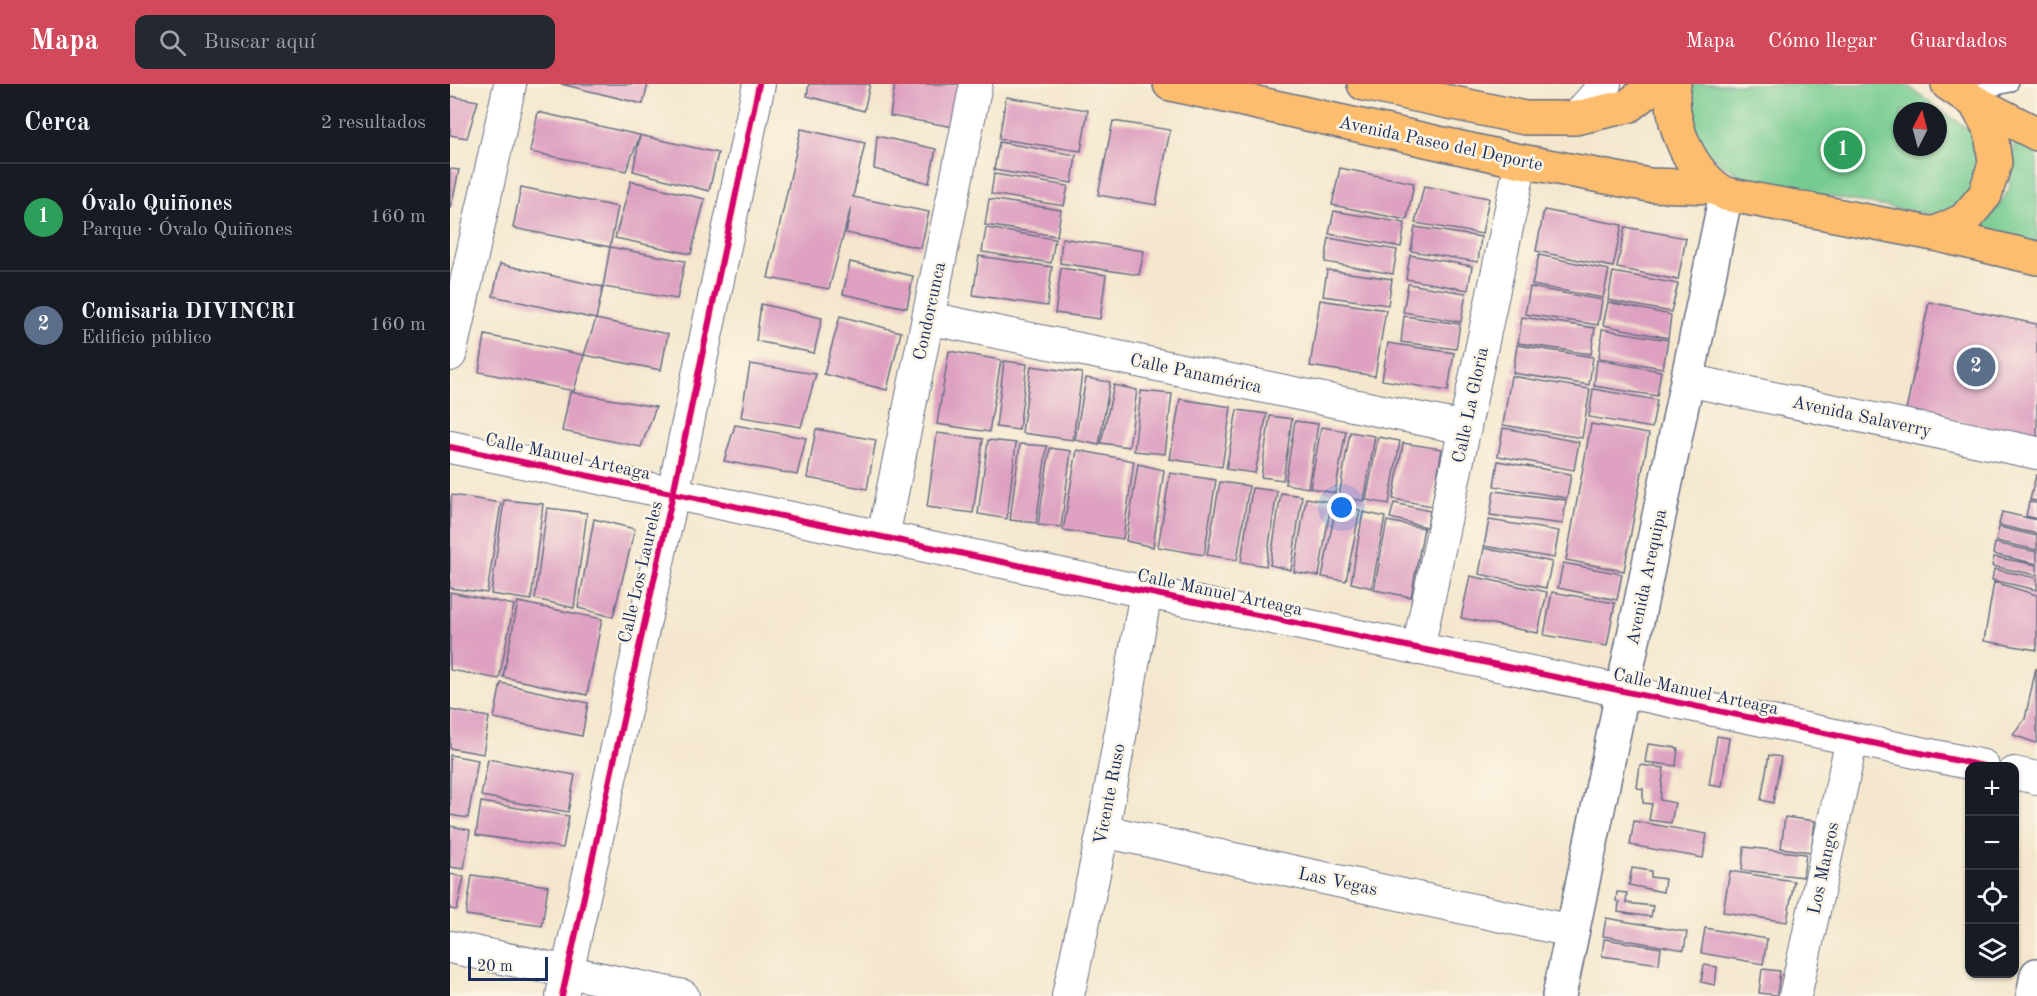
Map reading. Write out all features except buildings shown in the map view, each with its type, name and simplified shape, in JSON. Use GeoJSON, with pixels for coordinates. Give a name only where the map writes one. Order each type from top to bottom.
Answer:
{"type":"FeatureCollection","features":[{"type":"Feature","properties":{"kind":"main road","name":"Avenida Paseo del Deporte"},"geometry":{"type":"LineString","coordinates":[[1170,84],[1521,161],[1649,185],[1720,190],[1934,234],[2037,258]]}},
{"type":"Feature","properties":{"kind":"main road"},"geometry":{"type":"LineString","coordinates":[[1364,84],[1525,118],[1576,118],[1628,106],[1656,84]]}},
{"type":"Feature","properties":{"kind":"main road"},"geometry":{"type":"LineString","coordinates":[[1674,84],[1677,128],[1693,164],[1720,190]]}},
{"type":"Feature","properties":{"kind":"main road"},"geometry":{"type":"LineString","coordinates":[[1962,94],[2037,134]]}},
{"type":"Feature","properties":{"kind":"main road"},"geometry":{"type":"LineString","coordinates":[[1934,234],[1964,220],[1985,195],[1995,163],[1991,131],[1962,94]]}},
{"type":"Feature","properties":{"kind":"street"},"geometry":{"type":"LineString","coordinates":[[450,355],[510,84]]}},
{"type":"Feature","properties":{"kind":"street","name":"Calle Los Laureles"},"geometry":{"type":"LineString","coordinates":[[565,984],[673,494],[759,84]]}},
{"type":"Feature","properties":{"kind":"street","name":"Condorcunca"},"geometry":{"type":"LineString","coordinates":[[883,537],[976,84]]}},
{"type":"Feature","properties":{"kind":"street"},"geometry":{"type":"LineString","coordinates":[[1576,118],[1605,84]]}},
{"type":"Feature","properties":{"kind":"street","name":"Calle La Gloria"},"geometry":{"type":"LineString","coordinates":[[1418,649],[1521,161]]}},
{"type":"Feature","properties":{"kind":"street","name":"Avenida Arequipa"},"geometry":{"type":"LineString","coordinates":[[1559,996],[1687,380],[1720,190]]}},
{"type":"Feature","properties":{"kind":"street","name":"Calle Panamérica"},"geometry":{"type":"LineString","coordinates":[[928,318],[1465,428]]}},
{"type":"Feature","properties":{"kind":"street","name":"Avenida Salaverry"},"geometry":{"type":"LineString","coordinates":[[1687,380],[2037,453]]}},
{"type":"Feature","properties":{"kind":"street","name":"Calle Manuel Arteaga"},"geometry":{"type":"LineString","coordinates":[[450,447],[1965,762]]}},
{"type":"Feature","properties":{"kind":"street","name":"Vicente Ruso"},"geometry":{"type":"LineString","coordinates":[[1068,996],[1103,831],[1146,592]]}},
{"type":"Feature","properties":{"kind":"street","name":"Los Mangos"},"geometry":{"type":"LineString","coordinates":[[1795,996],[1852,739]]}},
{"type":"Feature","properties":{"kind":"street"},"geometry":{"type":"LineString","coordinates":[[2019,774],[2037,778]]}},
{"type":"Feature","properties":{"kind":"street","name":"Las Vegas"},"geometry":{"type":"LineString","coordinates":[[1103,831],[1572,931]]}},
{"type":"Feature","properties":{"kind":"street"},"geometry":{"type":"LineString","coordinates":[[450,947],[565,984],[683,996]]}},
{"type":"Feature","properties":{"kind":"street"},"geometry":{"type":"LineString","coordinates":[[2033,996],[2037,975]]}},
{"type":"Feature","properties":{"kind":"lane"},"geometry":{"type":"LineString","coordinates":[[1962,94],[2010,84]]}},
{"type":"Feature","properties":{"kind":"green space"},"geometry":{"type":"Polygon","coordinates":[[[1693,84],[1905,84],[1930,102],[1893,102],[1893,156],[1947,156],[1947,114],[1972,132],[1983,154],[1979,183],[1961,205],[1937,216],[1753,183],[1723,165],[1701,147],[1689,110],[1693,84]]]}},
{"type":"Feature","properties":{"kind":"green space"},"geometry":{"type":"Polygon","coordinates":[[[2015,139],[2037,149],[2037,245],[1980,232],[2009,190],[2015,139]]]}},
{"type":"Feature","properties":{"kind":"cycle path"},"geometry":{"type":"LineString","coordinates":[[562,996],[673,494],[759,84]]}},
{"type":"Feature","properties":{"kind":"cycle path"},"geometry":{"type":"LineString","coordinates":[[450,447],[1965,762]]}},
{"type":"Feature","properties":{"kind":"place","name":"Óvalo Quiñones"},"geometry":{"type":"Point","coordinates":[1843,150]}},
{"type":"Feature","properties":{"kind":"place","name":"Comisaria DIVINCRI"},"geometry":{"type":"Point","coordinates":[1976,367]}}]}
